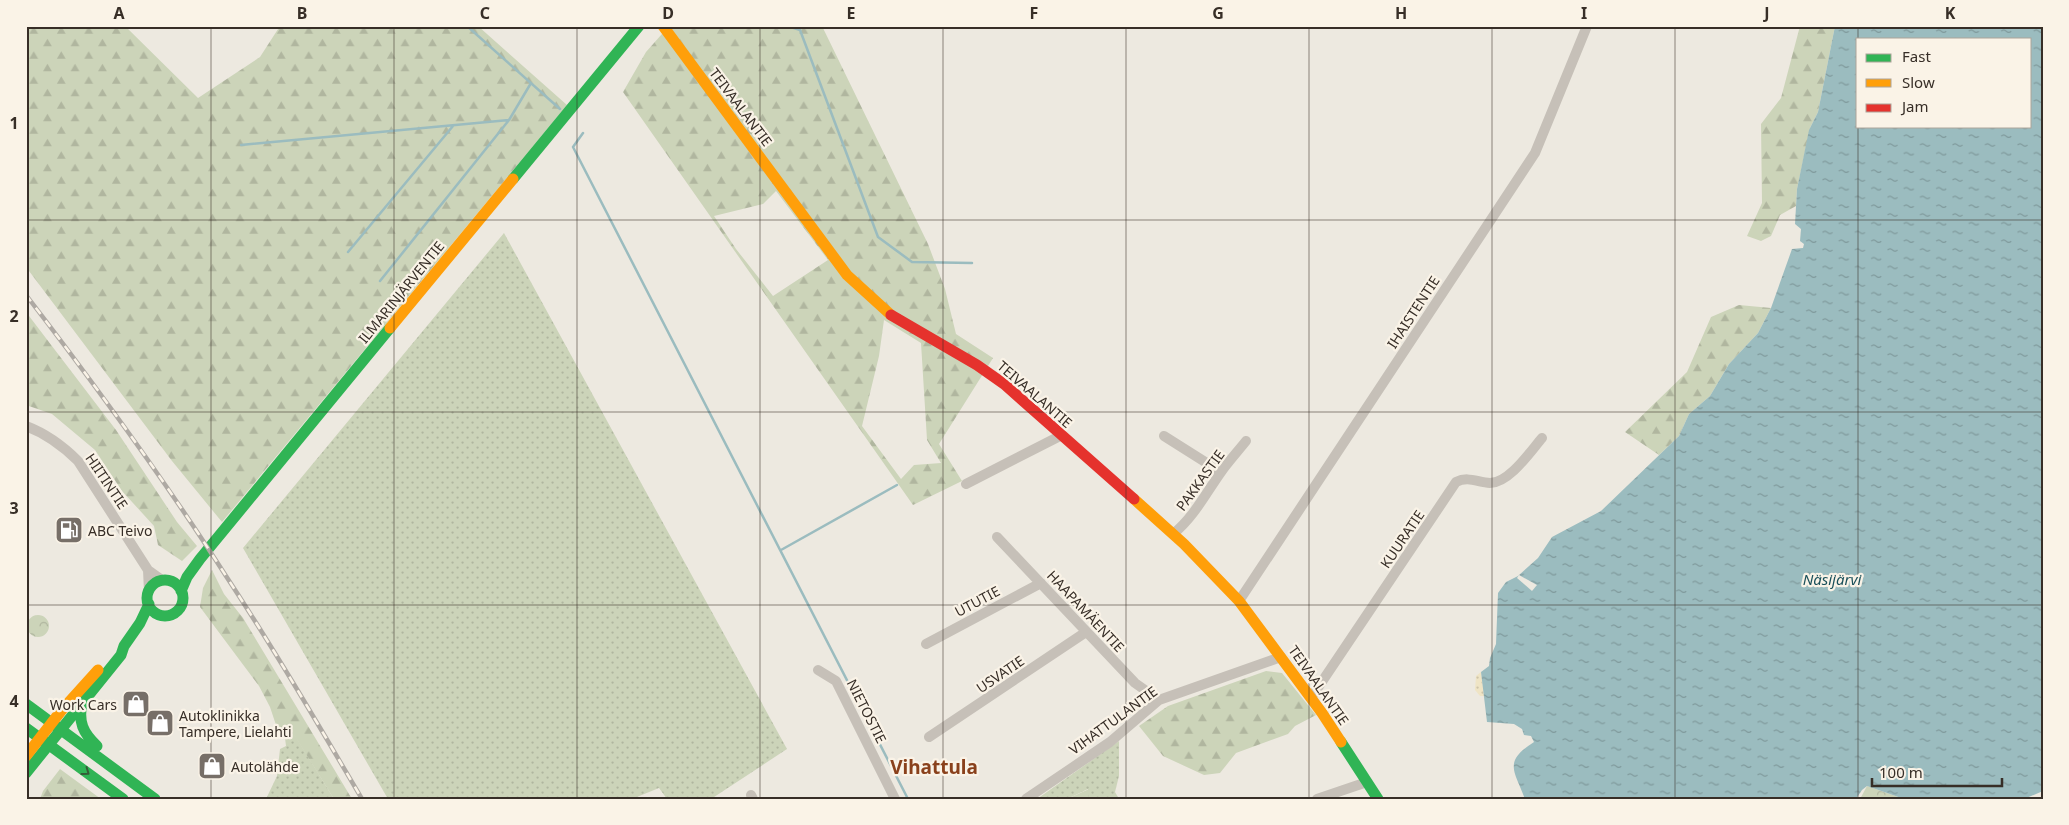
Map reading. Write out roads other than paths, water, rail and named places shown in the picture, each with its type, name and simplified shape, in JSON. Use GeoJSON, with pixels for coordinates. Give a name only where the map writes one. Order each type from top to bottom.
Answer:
{"type":"FeatureCollection","features":[{"type":"Feature","properties":{"kind":"main road","name":"ILMARINJÄRVENTIE"},"geometry":{"type":"LineString","coordinates":[[181,590],[200,559],[639,26]]}},
{"type":"Feature","properties":{"kind":"main road","name":"TEIVAALANTIE"},"geometry":{"type":"LineString","coordinates":[[663,26],[847,275],[887,313],[977,365],[1004,384],[1211,570],[1239,601],[1311,698],[1378,799]]}},
{"type":"Feature","properties":{"kind":"main road"},"geometry":{"type":"LineString","coordinates":[[56,726],[82,703],[121,655],[124,646],[140,623],[149,604],[149,591],[157,582],[187,578]]}},
{"type":"Feature","properties":{"kind":"main road"},"geometry":{"type":"LineString","coordinates":[[140,623],[158,614],[169,615],[178,610],[182,601],[181,590],[167,581]]}},
{"type":"Feature","properties":{"kind":"main road"},"geometry":{"type":"LineString","coordinates":[[149,604],[158,614]]}},
{"type":"Feature","properties":{"kind":"main road"},"geometry":{"type":"LineString","coordinates":[[26,773],[44,742],[56,726],[115,651],[124,646]]}},
{"type":"Feature","properties":{"kind":"main road"},"geometry":{"type":"LineString","coordinates":[[82,703],[79,716],[83,732],[90,740],[139,780],[144,790]]}},
{"type":"Feature","properties":{"kind":"main road"},"geometry":{"type":"LineString","coordinates":[[26,704],[155,799]]}},
{"type":"Feature","properties":{"kind":"main road"},"geometry":{"type":"LineString","coordinates":[[26,728],[123,799]]}},
{"type":"Feature","properties":{"kind":"main road"},"geometry":{"type":"LineString","coordinates":[[26,756],[44,742]]}},
{"type":"Feature","properties":{"kind":"street","name":"IHAISTENTIE"},"geometry":{"type":"LineString","coordinates":[[1239,601],[1535,153],[1587,26]]}},
{"type":"Feature","properties":{"kind":"street","name":"HIITINTIE"},"geometry":{"type":"LineString","coordinates":[[26,426],[50,437],[63,446],[78,461],[99,490],[148,570],[167,581]]}},
{"type":"Feature","properties":{"kind":"street"},"geometry":{"type":"LineString","coordinates":[[966,484],[1060,436]]}},
{"type":"Feature","properties":{"kind":"street"},"geometry":{"type":"LineString","coordinates":[[1164,436],[1221,472]]}},
{"type":"Feature","properties":{"kind":"street","name":"KUURATIE"},"geometry":{"type":"LineString","coordinates":[[1311,698],[1456,482],[1463,478],[1491,483],[1504,479],[1542,438]]}},
{"type":"Feature","properties":{"kind":"street","name":"PAKKASTIE"},"geometry":{"type":"LineString","coordinates":[[1173,534],[1200,504],[1221,472],[1246,441]]}},
{"type":"Feature","properties":{"kind":"street","name":"HAAPAMÄENTIE"},"geometry":{"type":"LineString","coordinates":[[997,537],[1135,683],[1159,700]]}},
{"type":"Feature","properties":{"kind":"street","name":"HIITINTIE"},"geometry":{"type":"LineString","coordinates":[[148,570],[149,591]]}},
{"type":"Feature","properties":{"kind":"street","name":"UTUTIE"},"geometry":{"type":"LineString","coordinates":[[926,644],[1041,583]]}},
{"type":"Feature","properties":{"kind":"street","name":"USVATIE"},"geometry":{"type":"LineString","coordinates":[[930,737],[1086,632]]}},
{"type":"Feature","properties":{"kind":"street","name":"VIHATTULANTIE"},"geometry":{"type":"LineString","coordinates":[[1026,799],[1110,742],[1159,700],[1281,657]]}},
{"type":"Feature","properties":{"kind":"street","name":"NIETOSTIE"},"geometry":{"type":"LineString","coordinates":[[818,670],[836,681],[895,799]]}},
{"type":"Feature","properties":{"kind":"street"},"geometry":{"type":"LineString","coordinates":[[1317,799],[1367,782]]}},
{"type":"Feature","properties":{"kind":"water","name":"Näsijärvi"},"geometry":{"type":"Polygon","coordinates":[[[1835,26],[2043,26],[2043,791],[2024,799],[1904,799],[1867,786],[1856,799],[1525,799],[1514,767],[1518,755],[1534,742],[1531,736],[1524,735],[1522,729],[1514,724],[1487,722],[1481,672],[1489,666],[1496,644],[1498,593],[1506,582],[1518,576],[1538,558],[1552,537],[1601,511],[1679,436],[1689,414],[1710,396],[1729,364],[1758,333],[1771,308],[1792,249],[1803,248],[1804,244],[1800,241],[1801,229],[1795,224],[1797,189],[1809,130],[1818,112],[1835,26]]]}},
{"type":"Feature","properties":{"kind":"waterway"},"geometry":{"type":"LineString","coordinates":[[467,26],[560,109]]}},
{"type":"Feature","properties":{"kind":"waterway"},"geometry":{"type":"LineString","coordinates":[[788,26],[800,30],[878,237],[912,262],[972,263]]}},
{"type":"Feature","properties":{"kind":"waterway"},"geometry":{"type":"LineString","coordinates":[[380,281],[509,120],[531,83]]}},
{"type":"Feature","properties":{"kind":"waterway"},"geometry":{"type":"LineString","coordinates":[[241,145],[509,120]]}},
{"type":"Feature","properties":{"kind":"waterway"},"geometry":{"type":"LineString","coordinates":[[348,252],[453,126]]}},
{"type":"Feature","properties":{"kind":"waterway"},"geometry":{"type":"LineString","coordinates":[[583,133],[573,147],[908,799]]}},
{"type":"Feature","properties":{"kind":"waterway"},"geometry":{"type":"LineString","coordinates":[[781,550],[897,485]]}},
{"type":"Feature","properties":{"kind":"railway"},"geometry":{"type":"LineString","coordinates":[[26,295],[129,433],[178,504],[279,659],[362,799]]}},
{"type":"Feature","properties":{"kind":"place","name":"ABC Teivo"},"geometry":{"type":"Point","coordinates":[69,530]}},
{"type":"Feature","properties":{"kind":"place","name":"Work Cars"},"geometry":{"type":"Point","coordinates":[136,704]}},
{"type":"Feature","properties":{"kind":"place","name":"Autoklinikka Tampere, Lielahti"},"geometry":{"type":"Point","coordinates":[160,723]}},
{"type":"Feature","properties":{"kind":"place","name":"Autolähde"},"geometry":{"type":"Point","coordinates":[212,766]}},
{"type":"Feature","properties":{"kind":"district","name":"Vihattula"},"geometry":{"type":"Point","coordinates":[934,767]}}]}
